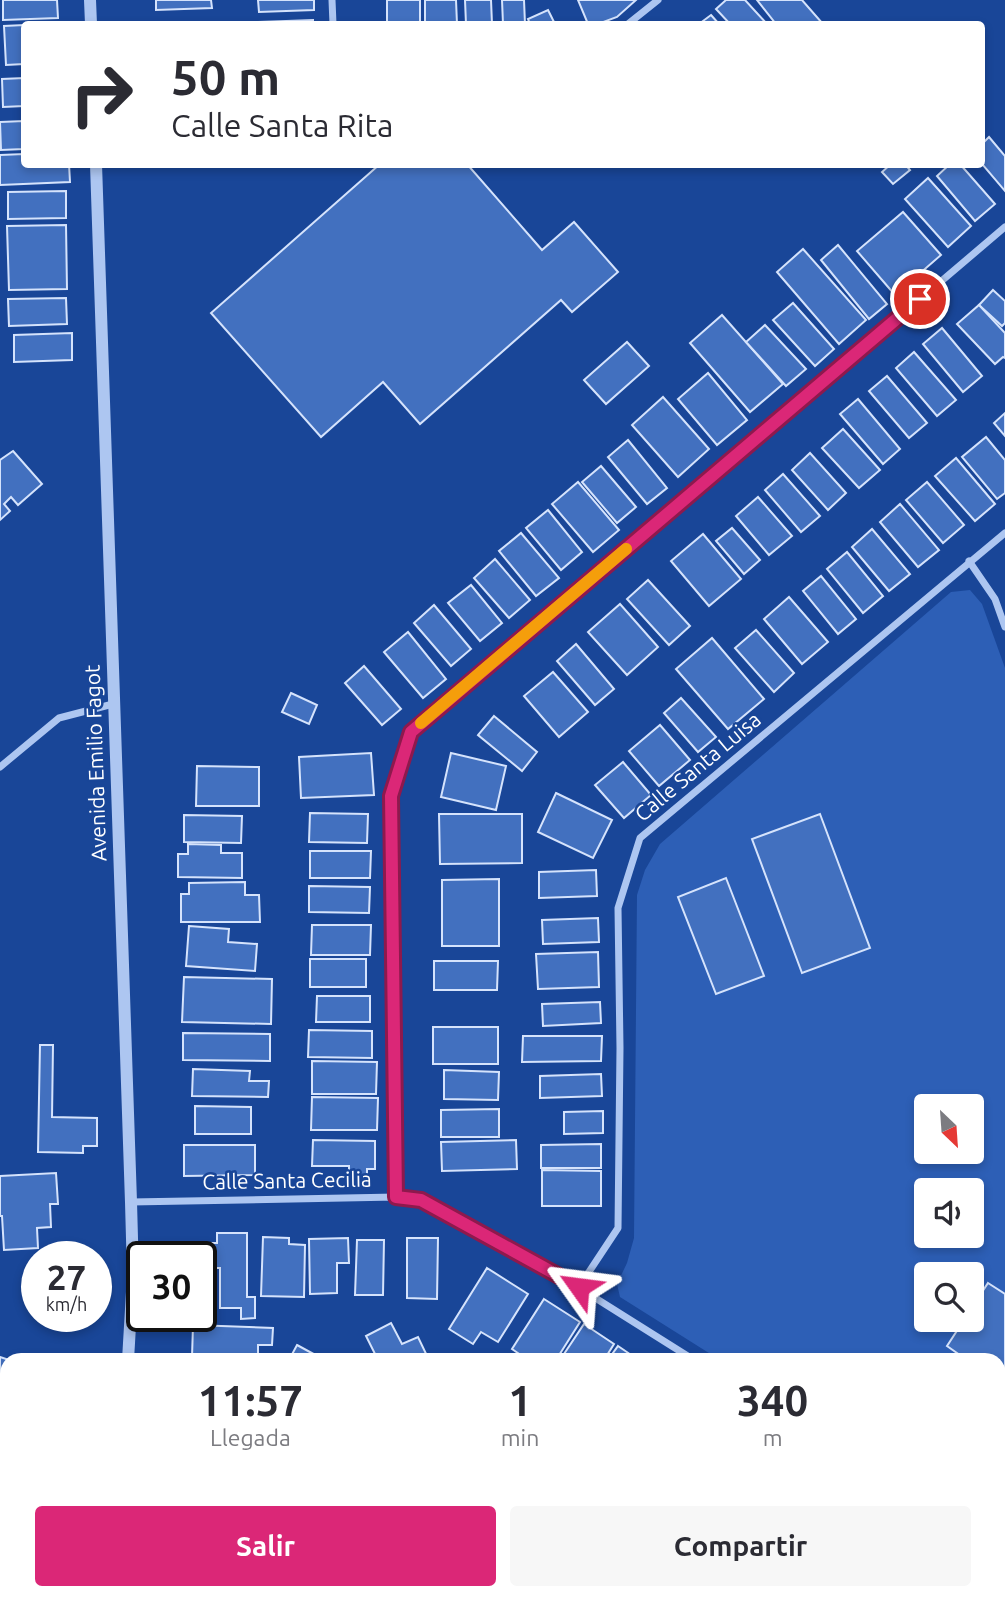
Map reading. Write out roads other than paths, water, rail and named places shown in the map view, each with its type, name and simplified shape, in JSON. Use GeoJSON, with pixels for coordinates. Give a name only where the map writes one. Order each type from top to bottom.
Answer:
{"type":"FeatureCollection","features":[{"type":"Feature","properties":{"kind":"street"},"geometry":{"type":"LineString","coordinates":[[90,0],[91,21]]}},
{"type":"Feature","properties":{"kind":"street"},"geometry":{"type":"LineString","coordinates":[[332,0],[333,21]]}},
{"type":"Feature","properties":{"kind":"street"},"geometry":{"type":"LineString","coordinates":[[632,21],[658,0]]}},
{"type":"Feature","properties":{"kind":"street","name":"Avenida Emilio Fagot"},"geometry":{"type":"LineString","coordinates":[[96,168],[133,1275],[128,1353]]}},
{"type":"Feature","properties":{"kind":"street"},"geometry":{"type":"LineString","coordinates":[[396,1197],[391,796],[411,732],[1005,227]]}},
{"type":"Feature","properties":{"kind":"street","name":"Calle Santa Luisa"},"geometry":{"type":"LineString","coordinates":[[579,1287],[618,1228],[618,908],[640,838],[1005,533]]}},
{"type":"Feature","properties":{"kind":"street"},"geometry":{"type":"LineString","coordinates":[[970,561],[995,599],[1005,627]]}},
{"type":"Feature","properties":{"kind":"street"},"geometry":{"type":"LineString","coordinates":[[0,767],[59,718],[113,705]]}},
{"type":"Feature","properties":{"kind":"street","name":"Calle Santa Cecilia"},"geometry":{"type":"LineString","coordinates":[[131,1202],[396,1197],[421,1200],[579,1287],[683,1353]]}}]}
